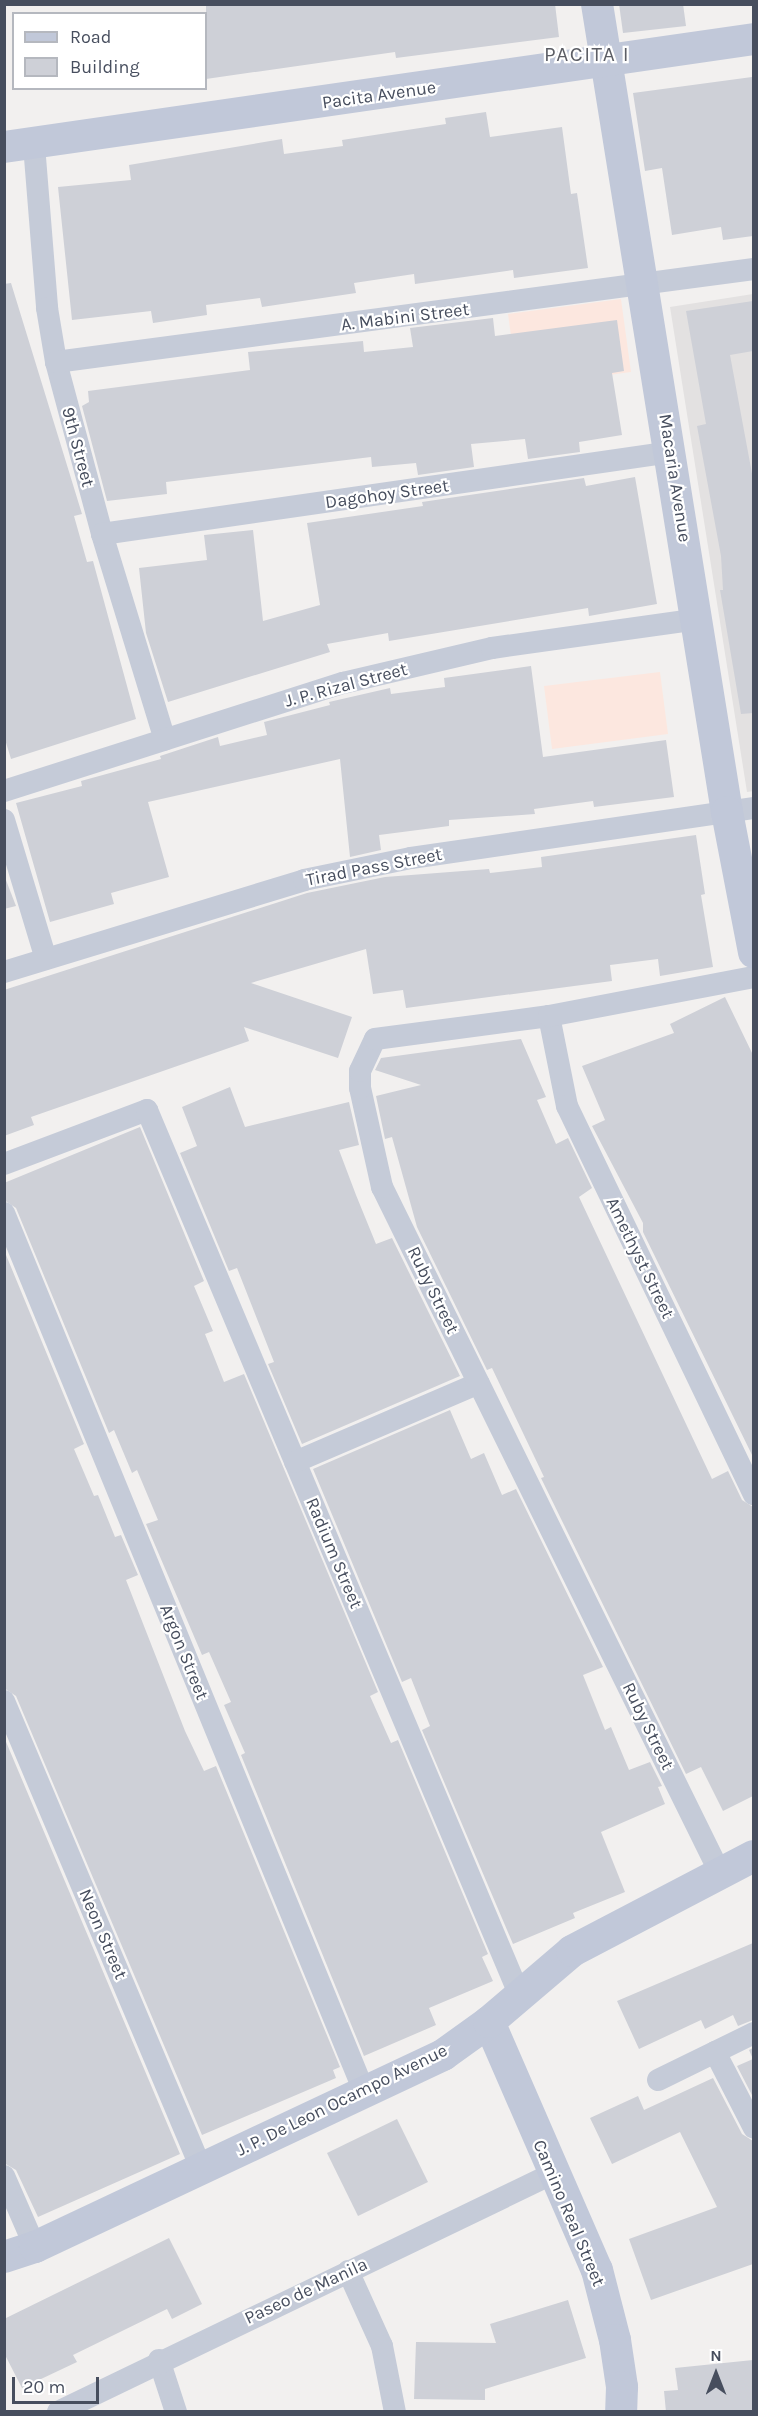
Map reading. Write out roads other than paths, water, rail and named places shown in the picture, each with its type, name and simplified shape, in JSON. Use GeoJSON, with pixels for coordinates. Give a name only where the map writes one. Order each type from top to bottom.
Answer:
{"type":"FeatureCollection","features":[{"type":"Feature","properties":{"kind":"street","name":"Macaria Avenue"},"geometry":{"type":"LineString","coordinates":[[597,4],[641,287],[672,452],[698,619],[740,810],[753,952]]}},
{"type":"Feature","properties":{"kind":"street","name":"Pacita Avenue"},"geometry":{"type":"LineString","coordinates":[[19,146],[753,39]]}},
{"type":"Feature","properties":{"kind":"street","name":"9th Street"},"geometry":{"type":"LineString","coordinates":[[19,146],[56,362],[102,534],[165,740]]}},
{"type":"Feature","properties":{"kind":"street","name":"A. Mabini Street"},"geometry":{"type":"LineString","coordinates":[[56,362],[641,287],[753,269]]}},
{"type":"Feature","properties":{"kind":"street","name":"Dagohoy Street"},"geometry":{"type":"LineString","coordinates":[[102,534],[672,452]]}},
{"type":"Feature","properties":{"kind":"street","name":"J. P. Rizal Street"},"geometry":{"type":"LineString","coordinates":[[4,791],[343,682],[492,648],[698,619]]}},
{"type":"Feature","properties":{"kind":"street","name":"Tirad Pass Street"},"geometry":{"type":"LineString","coordinates":[[4,972],[304,880],[411,858],[740,810]]}},
{"type":"Feature","properties":{"kind":"street"},"geometry":{"type":"LineString","coordinates":[[4,820],[46,959]]}},
{"type":"Feature","properties":{"kind":"street","name":"Ruby Street"},"geometry":{"type":"LineString","coordinates":[[721,1875],[382,1187],[360,1088],[360,1071],[375,1039],[549,1016],[753,977]]}},
{"type":"Feature","properties":{"kind":"street","name":"Amethyst Street"},"geometry":{"type":"LineString","coordinates":[[549,1016],[567,1106],[753,1494]]}},
{"type":"Feature","properties":{"kind":"street","name":"Radium Street"},"geometry":{"type":"LineString","coordinates":[[4,1164],[147,1110],[520,1996]]}},
{"type":"Feature","properties":{"kind":"street","name":"Argon Street"},"geometry":{"type":"LineString","coordinates":[[4,1213],[364,2091]]}},
{"type":"Feature","properties":{"kind":"street"},"geometry":{"type":"LineString","coordinates":[[295,1462],[479,1383]]}},
{"type":"Feature","properties":{"kind":"street","name":"Neon Street"},"geometry":{"type":"LineString","coordinates":[[4,1701],[201,2168]]}},
{"type":"Feature","properties":{"kind":"street","name":"J. P. De Leon Ocampo Avenue"},"geometry":{"type":"LineString","coordinates":[[4,2257],[35,2247],[443,2055],[489,2022],[572,1950],[721,1875],[753,1856]]}},
{"type":"Feature","properties":{"kind":"street","name":"Camino Real Street"},"geometry":{"type":"LineString","coordinates":[[489,2022],[512,2081],[556,2172],[597,2270],[615,2340],[621,2412]]}},
{"type":"Feature","properties":{"kind":"street"},"geometry":{"type":"LineString","coordinates":[[658,2080],[753,2033]]}},
{"type":"Feature","properties":{"kind":"street"},"geometry":{"type":"LineString","coordinates":[[715,2052],[753,2128]]}},
{"type":"Feature","properties":{"kind":"street","name":"Paseo de Manila"},"geometry":{"type":"LineString","coordinates":[[57,2412],[159,2360],[556,2172]]}},
{"type":"Feature","properties":{"kind":"street"},"geometry":{"type":"LineString","coordinates":[[4,2176],[35,2247]]}},
{"type":"Feature","properties":{"kind":"street"},"geometry":{"type":"LineString","coordinates":[[348,2271],[382,2346],[395,2412]]}},
{"type":"Feature","properties":{"kind":"street"},"geometry":{"type":"LineString","coordinates":[[159,2360],[176,2412]]}},
{"type":"Feature","properties":{"kind":"district","name":"PACITA I"},"geometry":{"type":"Point","coordinates":[587,54]}}]}
